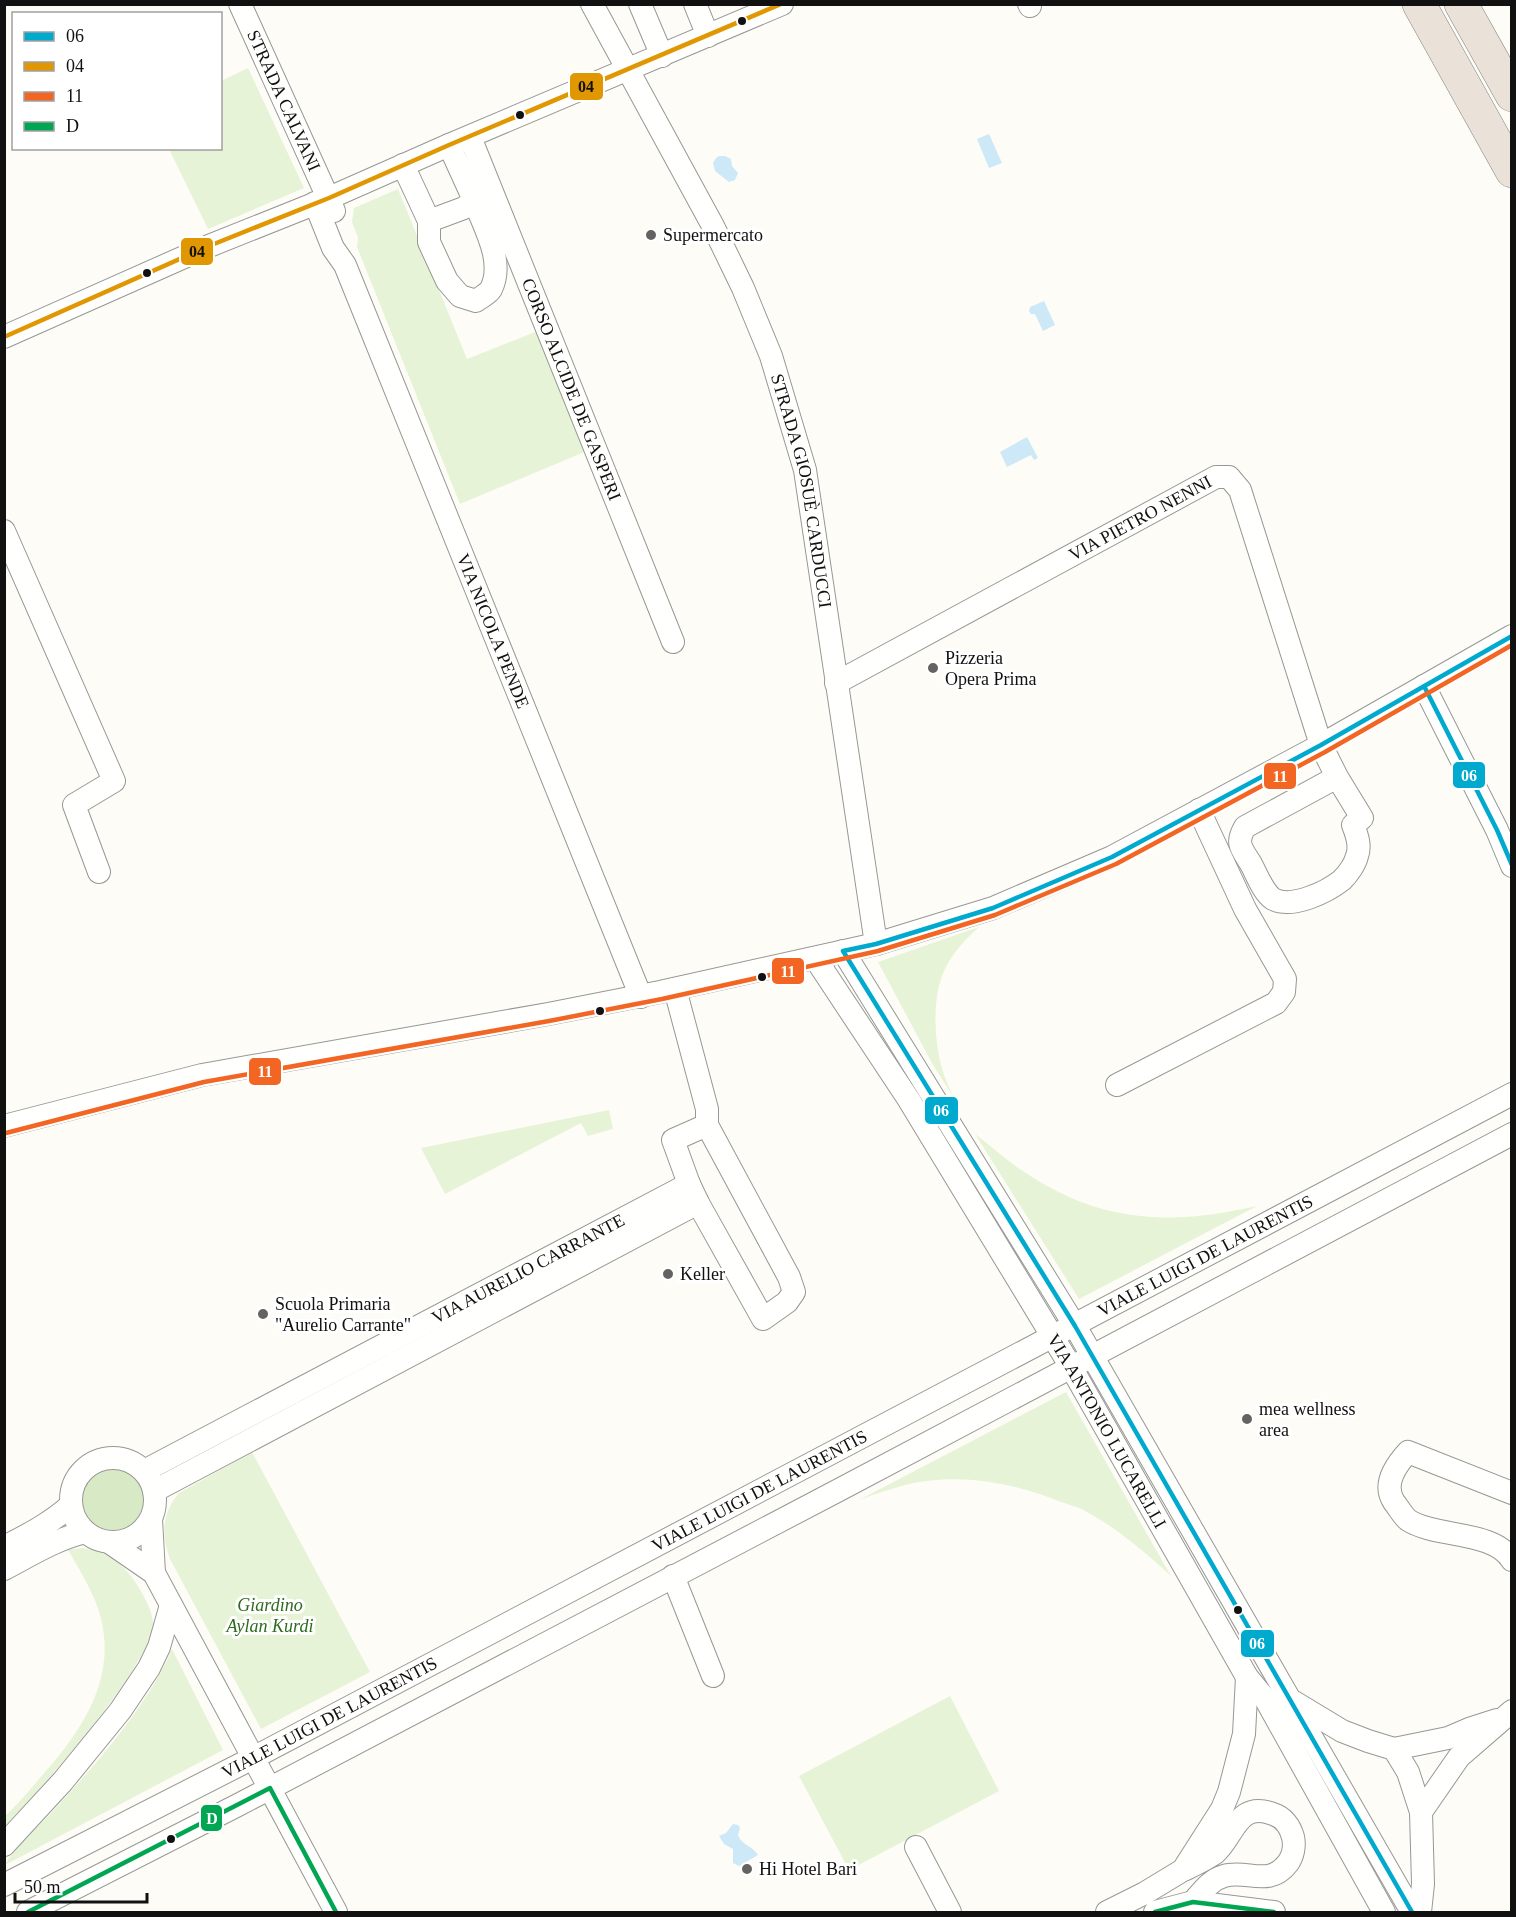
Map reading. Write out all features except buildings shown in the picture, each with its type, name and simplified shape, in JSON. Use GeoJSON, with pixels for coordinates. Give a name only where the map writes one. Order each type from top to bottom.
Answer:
{"type":"FeatureCollection","features":[{"type":"Feature","properties":{"kind":"highway"},"geometry":{"type":"LineString","coordinates":[[1419,4],[1512,171]]}},
{"type":"Feature","properties":{"kind":"highway"},"geometry":{"type":"LineString","coordinates":[[1461,4],[1512,94]]}},
{"type":"Feature","properties":{"kind":"street","name":"STRADA CALVANI"},"geometry":{"type":"LineString","coordinates":[[240,4],[322,200]]}},
{"type":"Feature","properties":{"kind":"street","name":"STRADA GIOSUÈ CARDUCCI"},"geometry":{"type":"LineString","coordinates":[[592,4],[713,226],[743,288],[771,356],[805,470],[876,944]]}},
{"type":"Feature","properties":{"kind":"street"},"geometry":{"type":"LineString","coordinates":[[640,4],[662,56]]}},
{"type":"Feature","properties":{"kind":"street"},"geometry":{"type":"LineString","coordinates":[[695,4],[708,36]]}},
{"type":"Feature","properties":{"kind":"street"},"geometry":{"type":"LineString","coordinates":[[4,337],[209,246],[782,4]]}},
{"type":"Feature","properties":{"kind":"street"},"geometry":{"type":"LineString","coordinates":[[402,165],[429,221],[429,242],[447,281],[460,296],[476,301],[490,291],[496,268],[491,243],[474,200],[460,141]]}},
{"type":"Feature","properties":{"kind":"street","name":"CORSO ALCIDE DE GASPERI"},"geometry":{"type":"LineString","coordinates":[[460,141],[673,642]]}},
{"type":"Feature","properties":{"kind":"street","name":"VIA NICOLA PENDE"},"geometry":{"type":"LineString","coordinates":[[322,200],[346,242],[345,265],[641,996]]}},
{"type":"Feature","properties":{"kind":"street"},"geometry":{"type":"LineString","coordinates":[[429,221],[464,208],[474,200]]}},
{"type":"Feature","properties":{"kind":"street","name":"VIA PIETRO NENNI"},"geometry":{"type":"LineString","coordinates":[[836,683],[1216,477],[1229,477],[1240,490],[1321,745],[1336,777],[1362,818],[1353,825],[1358,838],[1358,855],[1342,879],[1314,895],[1296,901],[1279,901],[1268,894],[1240,844],[1240,836],[1245,827],[1336,777]]}},
{"type":"Feature","properties":{"kind":"street"},"geometry":{"type":"LineString","coordinates":[[4,531],[114,781],[74,805],[99,872]]}},
{"type":"Feature","properties":{"kind":"street"},"geometry":{"type":"LineString","coordinates":[[4,1126],[202,1075],[675,989],[876,944],[993,908],[1112,857],[1321,745],[1512,636]]}},
{"type":"Feature","properties":{"kind":"street"},"geometry":{"type":"LineString","coordinates":[[1424,686],[1497,830],[1512,866]]}},
{"type":"Feature","properties":{"kind":"street"},"geometry":{"type":"LineString","coordinates":[[1117,1085],[1276,1003],[1284,992],[1285,979],[1245,909],[1198,810]]}},
{"type":"Feature","properties":{"kind":"street","name":"VIA ANTONIO LUCARELLI"},"geometry":{"type":"LineString","coordinates":[[843,951],[1076,1326],[1412,1912]]}},
{"type":"Feature","properties":{"kind":"street","name":"VIA ANTONIO LUCARELLI"},"geometry":{"type":"LineString","coordinates":[[815,958],[909,1100],[1071,1367],[1247,1677],[1266,1700],[1384,1912]]}},
{"type":"Feature","properties":{"kind":"street"},"geometry":{"type":"LineString","coordinates":[[675,989],[707,1109],[707,1125],[789,1277],[794,1292],[787,1302],[763,1319],[693,1194],[673,1140],[707,1125]]}},
{"type":"Feature","properties":{"kind":"street","name":"VIALE LUIGI DE LAURENTIS"},"geometry":{"type":"LineString","coordinates":[[4,1885],[253,1758],[1512,1095]]}},
{"type":"Feature","properties":{"kind":"street","name":"VIALE LUIGI DE LAURENTIS"},"geometry":{"type":"LineString","coordinates":[[28,1912],[270,1788],[1512,1134]]}},
{"type":"Feature","properties":{"kind":"street","name":"VIA AURELIO CARRANTE"},"geometry":{"type":"LineString","coordinates":[[144,1471],[693,1194]]}},
{"type":"Feature","properties":{"kind":"street","name":"VIA AURELIO CARRANTE"},"geometry":{"type":"LineString","coordinates":[[154,1491],[693,1194]]}},
{"type":"Feature","properties":{"kind":"street"},"geometry":{"type":"LineString","coordinates":[[1512,1493],[1408,1452],[1397,1464],[1389,1484],[1391,1498],[1407,1520],[1429,1529],[1493,1544],[1512,1560]]}},
{"type":"Feature","properties":{"kind":"street"},"geometry":{"type":"LineString","coordinates":[[154,1573],[109,1542],[94,1538],[78,1524],[71,1505],[71,1492],[76,1479],[95,1461],[121,1458],[144,1471],[150,1480],[155,1505],[151,1519],[154,1573],[336,1912]]}},
{"type":"Feature","properties":{"kind":"street"},"geometry":{"type":"LineString","coordinates":[[4,1547],[40,1529],[71,1505]]}},
{"type":"Feature","properties":{"kind":"street"},"geometry":{"type":"LineString","coordinates":[[109,1542],[135,1536],[151,1519]]}},
{"type":"Feature","properties":{"kind":"street"},"geometry":{"type":"LineString","coordinates":[[4,1569],[72,1535],[85,1532]]}},
{"type":"Feature","properties":{"kind":"street"},"geometry":{"type":"LineString","coordinates":[[673,1576],[713,1676]]}},
{"type":"Feature","properties":{"kind":"street"},"geometry":{"type":"LineString","coordinates":[[4,1845],[63,1781],[132,1694],[150,1668],[159,1647],[171,1605]]}},
{"type":"Feature","properties":{"kind":"street"},"geometry":{"type":"LineString","coordinates":[[1183,1870],[1222,1809],[1229,1792],[1244,1734],[1247,1677]]}},
{"type":"Feature","properties":{"kind":"street"},"geometry":{"type":"LineString","coordinates":[[1266,1700],[1292,1701],[1342,1731],[1368,1742],[1394,1749],[1454,1748]]}},
{"type":"Feature","properties":{"kind":"street"},"geometry":{"type":"LineString","coordinates":[[1421,1812],[1454,1748],[1510,1711]]}},
{"type":"Feature","properties":{"kind":"street"},"geometry":{"type":"LineString","coordinates":[[1394,1749],[1408,1772],[1421,1812],[1423,1884],[1420,1912]]}},
{"type":"Feature","properties":{"kind":"street"},"geometry":{"type":"LineString","coordinates":[[1107,1912],[1145,1893],[1215,1852],[1225,1842],[1236,1822],[1244,1815],[1265,1811],[1276,1814],[1291,1829],[1294,1840],[1293,1850],[1290,1861],[1283,1869],[1274,1875],[1263,1877],[1226,1875],[1210,1883],[1193,1902]]}},
{"type":"Feature","properties":{"kind":"street"},"geometry":{"type":"LineString","coordinates":[[916,1847],[950,1912]]}},
{"type":"Feature","properties":{"kind":"street"},"geometry":{"type":"LineString","coordinates":[[1155,1912],[1193,1902],[1274,1912]]}},
{"type":"Feature","properties":{"kind":"green space"},"geometry":{"type":"Polygon","coordinates":[[[248,68],[304,188],[208,229],[169,150],[222,150],[222,81],[248,68]]]}},
{"type":"Feature","properties":{"kind":"green space"},"geometry":{"type":"Polygon","coordinates":[[[398,189],[467,359],[540,330],[589,450],[460,504],[357,247],[358,238],[352,222],[354,208],[398,189]]]}},
{"type":"Feature","properties":{"kind":"green space"},"geometry":{"type":"Polygon","coordinates":[[[979,927],[965,941],[946,967],[941,978],[936,1004],[936,1033],[940,1060],[954,1098],[933,1065],[878,962],[979,927]]]}},
{"type":"Feature","properties":{"kind":"green space"},"geometry":{"type":"Polygon","coordinates":[[[609,1110],[613,1129],[588,1136],[581,1123],[445,1194],[421,1148],[609,1110]]]}},
{"type":"Feature","properties":{"kind":"green space"},"geometry":{"type":"Polygon","coordinates":[[[975,1134],[1017,1167],[1051,1188],[1079,1201],[1107,1210],[1136,1216],[1164,1217],[1194,1216],[1257,1206],[1079,1299],[975,1134]]]}},
{"type":"Feature","properties":{"kind":"green space"},"geometry":{"type":"Polygon","coordinates":[[[1066,1392],[1171,1576],[1120,1533],[1084,1510],[1012,1486],[961,1479],[943,1479],[900,1486],[859,1500],[1066,1392]]]}},
{"type":"Feature","properties":{"kind":"green space","name":"Giardino Aylan Kurdi"},"geometry":{"type":"Polygon","coordinates":[[[252,1452],[370,1672],[261,1729],[170,1559],[164,1533],[169,1508],[179,1493],[252,1452]]]}},
{"type":"Feature","properties":{"kind":"green space"},"geometry":{"type":"Polygon","coordinates":[[[120,1466],[132,1472],[141,1481],[147,1493],[145,1513],[137,1524],[120,1534],[106,1534],[89,1524],[81,1513],[79,1493],[89,1476],[100,1468],[120,1466]]]}},
{"type":"Feature","properties":{"kind":"green space"},"geometry":{"type":"Polygon","coordinates":[[[82,1548],[98,1551],[112,1558],[134,1580],[151,1611],[153,1622],[148,1641],[135,1667],[115,1696],[66,1758],[5,1826],[5,1816],[66,1747],[89,1711],[97,1692],[105,1651],[101,1619],[89,1588],[68,1550],[82,1548]]]}},
{"type":"Feature","properties":{"kind":"green space"},"geometry":{"type":"Polygon","coordinates":[[[172,1649],[223,1750],[5,1865],[103,1755],[149,1692],[172,1649]]]}},
{"type":"Feature","properties":{"kind":"green space"},"geometry":{"type":"Polygon","coordinates":[[[950,1696],[999,1791],[849,1870],[799,1776],[950,1696]]]}},
{"type":"Feature","properties":{"kind":"water"},"geometry":{"type":"Polygon","coordinates":[[[989,134],[1002,163],[989,168],[977,139],[989,134]]]}},
{"type":"Feature","properties":{"kind":"water"},"geometry":{"type":"Polygon","coordinates":[[[719,156],[731,159],[732,166],[738,173],[735,180],[729,182],[715,171],[713,163],[719,156]]]}},
{"type":"Feature","properties":{"kind":"water"},"geometry":{"type":"Polygon","coordinates":[[[1044,301],[1055,325],[1043,331],[1035,314],[1029,311],[1030,307],[1044,301]]]}},
{"type":"Feature","properties":{"kind":"water"},"geometry":{"type":"Polygon","coordinates":[[[1027,437],[1038,458],[1034,460],[1031,455],[1007,467],[1000,452],[1027,437]]]}},
{"type":"Feature","properties":{"kind":"water"},"geometry":{"type":"Polygon","coordinates":[[[733,1824],[740,1828],[738,1835],[742,1841],[758,1855],[739,1866],[733,1863],[733,1849],[724,1844],[719,1836],[726,1833],[733,1824]]]}},
{"type":"Feature","properties":{"kind":"transit line","name":"04"},"geometry":{"type":"LineString","coordinates":[[4,337],[209,246],[329,198],[781,4]]}},
{"type":"Feature","properties":{"kind":"transit line","name":"06"},"geometry":{"type":"LineString","coordinates":[[1412,1912],[1075,1326],[843,951],[876,944],[993,908],[1112,857],[1321,745],[1512,636]]}},
{"type":"Feature","properties":{"kind":"transit line","name":"11"},"geometry":{"type":"LineString","coordinates":[[6,1133],[204,1082],[662,999],[878,951],[995,915],[1116,864],[1325,752],[1512,645]]}},
{"type":"Feature","properties":{"kind":"transit line","name":"06"},"geometry":{"type":"LineString","coordinates":[[1424,686],[1497,830],[1512,865]]}},
{"type":"Feature","properties":{"kind":"transit line","name":"D"},"geometry":{"type":"LineString","coordinates":[[28,1912],[270,1788],[336,1912]]}},
{"type":"Feature","properties":{"kind":"transit line","name":"D"},"geometry":{"type":"LineString","coordinates":[[1155,1912],[1193,1902],[1274,1912]]}},
{"type":"Feature","properties":{"kind":"place","name":"Supermercato"},"geometry":{"type":"Point","coordinates":[651,235]}},
{"type":"Feature","properties":{"kind":"place","name":"Pizzeria Opera Prima"},"geometry":{"type":"Point","coordinates":[933,668]}},
{"type":"Feature","properties":{"kind":"place","name":"Keller"},"geometry":{"type":"Point","coordinates":[668,1274]}},
{"type":"Feature","properties":{"kind":"place","name":"Scuola Primaria \"Aurelio Carrante\""},"geometry":{"type":"Point","coordinates":[263,1314]}},
{"type":"Feature","properties":{"kind":"place","name":"mea wellness area"},"geometry":{"type":"Point","coordinates":[1247,1419]}},
{"type":"Feature","properties":{"kind":"place","name":"Hi Hotel Bari"},"geometry":{"type":"Point","coordinates":[747,1869]}}]}
